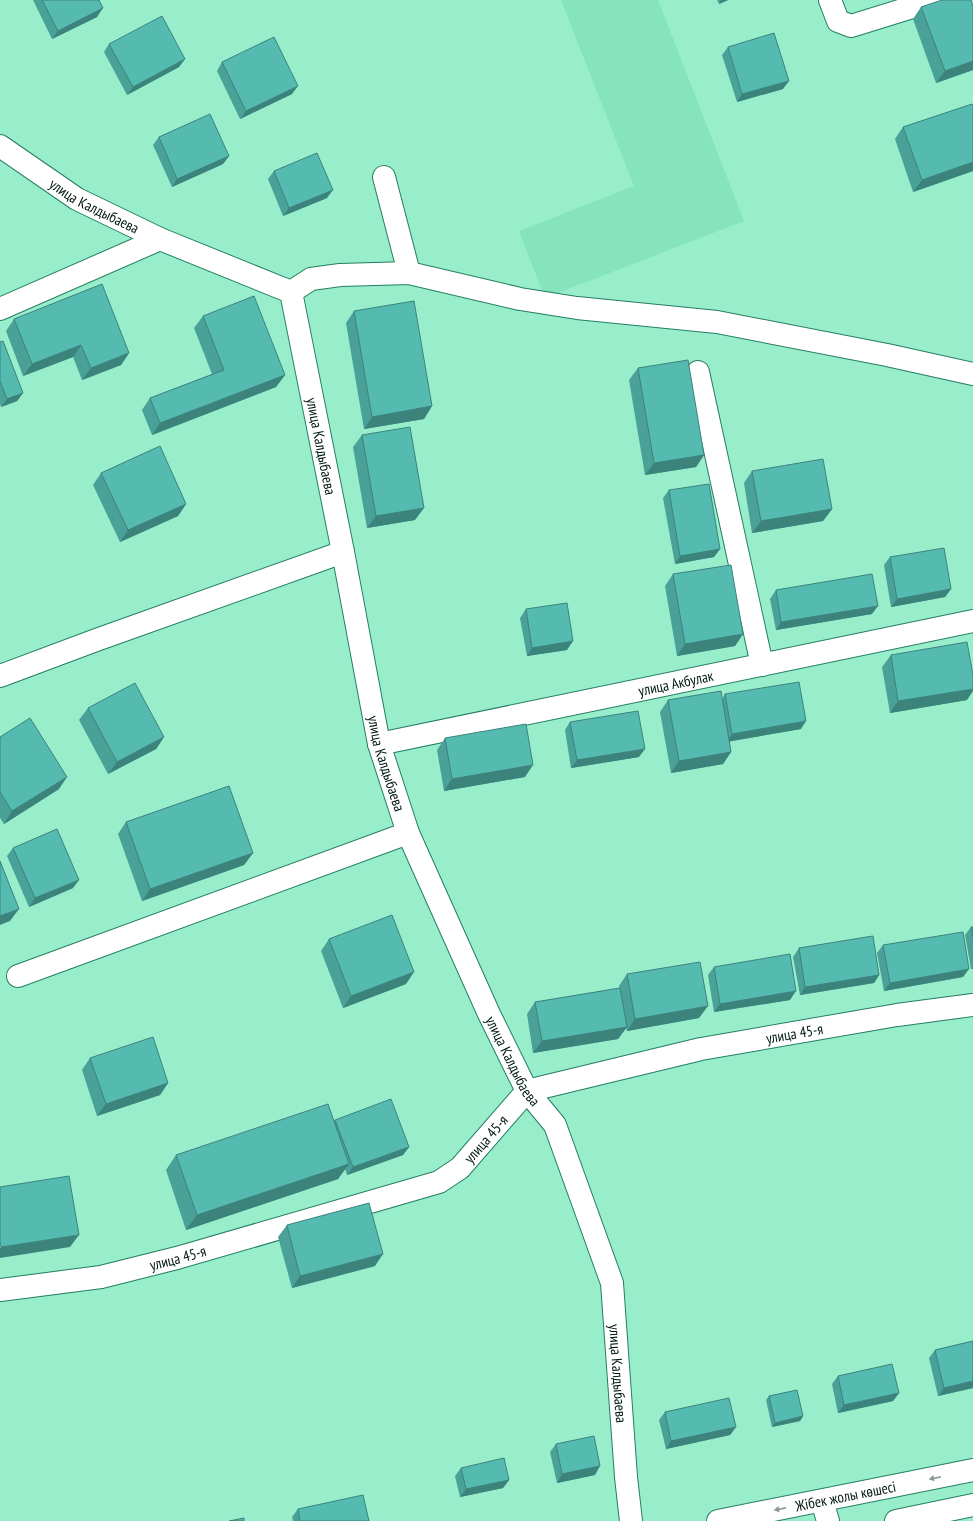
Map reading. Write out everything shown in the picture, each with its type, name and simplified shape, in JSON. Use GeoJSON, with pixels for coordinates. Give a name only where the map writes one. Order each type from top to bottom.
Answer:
{"type":"FeatureCollection","features":[{"type":"Feature","properties":{"kind":"street"},"geometry":{"type":"LineString","coordinates":[[830,0],[838,21],[851,26],[935,0]]}},
{"type":"Feature","properties":{"kind":"street","name":"улица Калдыбаева"},"geometry":{"type":"LineString","coordinates":[[0,146],[77,199],[160,239],[291,292],[343,552],[379,744],[408,833],[489,1014],[528,1091],[555,1125],[612,1283],[626,1477],[631,1521]]}},
{"type":"Feature","properties":{"kind":"street"},"geometry":{"type":"LineString","coordinates":[[384,177],[409,273]]}},
{"type":"Feature","properties":{"kind":"street"},"geometry":{"type":"LineString","coordinates":[[0,309],[160,239]]}},
{"type":"Feature","properties":{"kind":"street"},"geometry":{"type":"LineString","coordinates":[[291,292],[311,279],[340,275],[409,273],[520,299],[577,308],[717,322],[887,355],[973,374]]}},
{"type":"Feature","properties":{"kind":"street"},"geometry":{"type":"LineString","coordinates":[[698,372],[762,665]]}},
{"type":"Feature","properties":{"kind":"street"},"geometry":{"type":"LineString","coordinates":[[0,676],[107,636],[343,552]]}},
{"type":"Feature","properties":{"kind":"street","name":"улица Акбулак"},"geometry":{"type":"LineString","coordinates":[[379,744],[973,621]]}},
{"type":"Feature","properties":{"kind":"street"},"geometry":{"type":"LineString","coordinates":[[18,976],[408,833]]}},
{"type":"Feature","properties":{"kind":"street","name":"улица 45-я"},"geometry":{"type":"LineString","coordinates":[[0,1290],[101,1277],[177,1258],[439,1182],[460,1168],[528,1091],[701,1049],[897,1015],[973,1005]]}},
{"type":"Feature","properties":{"kind":"street","name":"Жібек жолы көшесі"},"geometry":{"type":"LineString","coordinates":[[718,1521],[973,1470]]}},
{"type":"Feature","properties":{"kind":"street"},"geometry":{"type":"LineString","coordinates":[[822,1500],[828,1521]]}},
{"type":"Feature","properties":{"kind":"street"},"geometry":{"type":"LineString","coordinates":[[896,1521],[973,1505]]}},
{"type":"Feature","properties":{"kind":"shaded area"},"geometry":{"type":"Polygon","coordinates":[[[561,0],[658,0],[744,221],[545,298],[519,231],[634,186],[561,0]]]}},
{"type":"Feature","properties":{"kind":"building"},"geometry":{"type":"Polygon","coordinates":[[[42,0],[99,0],[103,8],[58,31],[42,0]]]}},
{"type":"Feature","properties":{"kind":"building"},"geometry":{"type":"Polygon","coordinates":[[[942,0],[971,0],[973,7],[973,61],[945,71],[921,7],[942,0]]]}},
{"type":"Feature","properties":{"kind":"building"},"geometry":{"type":"Polygon","coordinates":[[[162,16],[185,59],[133,87],[109,44],[162,16]]]}},
{"type":"Feature","properties":{"kind":"building"},"geometry":{"type":"Polygon","coordinates":[[[774,33],[789,81],[742,94],[728,47],[774,33]]]}},
{"type":"Feature","properties":{"kind":"building"},"geometry":{"type":"Polygon","coordinates":[[[274,37],[298,86],[246,111],[222,62],[274,37]]]}},
{"type":"Feature","properties":{"kind":"building"},"geometry":{"type":"Polygon","coordinates":[[[972,104],[973,162],[922,180],[903,127],[972,104]]]}},
{"type":"Feature","properties":{"kind":"building"},"geometry":{"type":"Polygon","coordinates":[[[210,114],[229,156],[177,179],[159,137],[210,114]]]}},
{"type":"Feature","properties":{"kind":"building"},"geometry":{"type":"Polygon","coordinates":[[[317,153],[333,190],[289,208],[274,171],[317,153]]]}},
{"type":"Feature","properties":{"kind":"building"},"geometry":{"type":"Polygon","coordinates":[[[102,284],[129,353],[91,368],[81,345],[32,364],[14,319],[102,284]]]}},
{"type":"Feature","properties":{"kind":"building"},"geometry":{"type":"Polygon","coordinates":[[[254,296],[285,375],[160,423],[150,398],[224,370],[203,316],[254,296]]]}},
{"type":"Feature","properties":{"kind":"building"},"geometry":{"type":"Polygon","coordinates":[[[414,301],[432,406],[372,417],[354,311],[414,301]]]}},
{"type":"Feature","properties":{"kind":"building"},"geometry":{"type":"Polygon","coordinates":[[[3,341],[23,393],[7,399],[0,381],[0,342],[3,341]]]}},
{"type":"Feature","properties":{"kind":"building"},"geometry":{"type":"Polygon","coordinates":[[[688,360],[704,455],[654,463],[638,368],[688,360]]]}},
{"type":"Feature","properties":{"kind":"building"},"geometry":{"type":"Polygon","coordinates":[[[410,427],[424,508],[376,516],[362,435],[410,427]]]}},
{"type":"Feature","properties":{"kind":"building"},"geometry":{"type":"Polygon","coordinates":[[[160,446],[186,504],[128,530],[101,473],[160,446]]]}},
{"type":"Feature","properties":{"kind":"building"},"geometry":{"type":"Polygon","coordinates":[[[823,459],[832,509],[761,521],[752,471],[823,459]]]}},
{"type":"Feature","properties":{"kind":"building"},"geometry":{"type":"Polygon","coordinates":[[[709,484],[720,549],[680,556],[669,490],[709,484]]]}},
{"type":"Feature","properties":{"kind":"building"},"geometry":{"type":"Polygon","coordinates":[[[944,548],[951,589],[897,599],[890,557],[944,548]]]}},
{"type":"Feature","properties":{"kind":"building"},"geometry":{"type":"Polygon","coordinates":[[[731,565],[743,634],[685,644],[673,574],[731,565]]]}},
{"type":"Feature","properties":{"kind":"building"},"geometry":{"type":"Polygon","coordinates":[[[872,574],[878,606],[781,622],[776,590],[872,574]]]}},
{"type":"Feature","properties":{"kind":"building"},"geometry":{"type":"Polygon","coordinates":[[[567,603],[573,641],[532,648],[526,609],[567,603]]]}},
{"type":"Feature","properties":{"kind":"building"},"geometry":{"type":"Polygon","coordinates":[[[967,642],[973,675],[973,689],[898,701],[891,655],[967,642]]]}},
{"type":"Feature","properties":{"kind":"building"},"geometry":{"type":"Polygon","coordinates":[[[799,682],[806,721],[732,734],[725,694],[799,682]]]}},
{"type":"Feature","properties":{"kind":"building"},"geometry":{"type":"Polygon","coordinates":[[[135,683],[164,737],[117,762],[88,708],[135,683]]]}},
{"type":"Feature","properties":{"kind":"building"},"geometry":{"type":"Polygon","coordinates":[[[721,691],[731,752],[679,761],[668,700],[721,691]]]}},
{"type":"Feature","properties":{"kind":"building"},"geometry":{"type":"Polygon","coordinates":[[[638,711],[645,749],[577,760],[570,722],[638,711]]]}},
{"type":"Feature","properties":{"kind":"building"},"geometry":{"type":"Polygon","coordinates":[[[30,718],[67,777],[12,811],[0,792],[0,737],[30,718]]]}},
{"type":"Feature","properties":{"kind":"building"},"geometry":{"type":"Polygon","coordinates":[[[526,724],[533,765],[452,779],[445,738],[526,724]]]}},
{"type":"Feature","properties":{"kind":"building"},"geometry":{"type":"Polygon","coordinates":[[[229,786],[253,853],[150,889],[126,822],[229,786]]]}},
{"type":"Feature","properties":{"kind":"building"},"geometry":{"type":"Polygon","coordinates":[[[57,829],[79,880],[35,898],[13,848],[57,829]]]}},
{"type":"Feature","properties":{"kind":"building"},"geometry":{"type":"Polygon","coordinates":[[[0,861],[19,909],[0,916],[0,861]]]}},
{"type":"Feature","properties":{"kind":"building"},"geometry":{"type":"Polygon","coordinates":[[[392,915],[414,972],[351,996],[329,939],[392,915]]]}},
{"type":"Feature","properties":{"kind":"building"},"geometry":{"type":"Polygon","coordinates":[[[963,932],[969,969],[890,983],[883,945],[963,932]]]}},
{"type":"Feature","properties":{"kind":"building"},"geometry":{"type":"Polygon","coordinates":[[[873,936],[879,975],[805,987],[799,948],[873,936]]]}},
{"type":"Feature","properties":{"kind":"building"},"geometry":{"type":"Polygon","coordinates":[[[790,954],[796,991],[720,1004],[714,967],[790,954]]]}},
{"type":"Feature","properties":{"kind":"building"},"geometry":{"type":"Polygon","coordinates":[[[700,962],[708,1006],[635,1019],[627,974],[700,962]]]}},
{"type":"Feature","properties":{"kind":"building"},"geometry":{"type":"Polygon","coordinates":[[[620,988],[627,1027],[542,1041],[535,1002],[620,988]]]}},
{"type":"Feature","properties":{"kind":"building"},"geometry":{"type":"Polygon","coordinates":[[[153,1037],[168,1083],[106,1104],[90,1058],[153,1037]]]}},
{"type":"Feature","properties":{"kind":"building"},"geometry":{"type":"Polygon","coordinates":[[[391,1099],[409,1147],[353,1167],[335,1120],[391,1099]]]}},
{"type":"Feature","properties":{"kind":"building"},"geometry":{"type":"Polygon","coordinates":[[[328,1104],[349,1164],[197,1215],[176,1155],[328,1104]]]}},
{"type":"Feature","properties":{"kind":"building"},"geometry":{"type":"Polygon","coordinates":[[[69,1176],[79,1235],[1,1247],[0,1187],[69,1176]]]}},
{"type":"Feature","properties":{"kind":"building"},"geometry":{"type":"Polygon","coordinates":[[[369,1203],[383,1254],[300,1276],[287,1225],[369,1203]]]}},
{"type":"Feature","properties":{"kind":"building"},"geometry":{"type":"Polygon","coordinates":[[[973,1341],[973,1381],[944,1388],[935,1350],[973,1341]]]}},
{"type":"Feature","properties":{"kind":"building"},"geometry":{"type":"Polygon","coordinates":[[[892,1364],[899,1393],[844,1405],[838,1376],[892,1364]]]}},
{"type":"Feature","properties":{"kind":"building"},"geometry":{"type":"Polygon","coordinates":[[[797,1390],[803,1416],[775,1423],[769,1396],[797,1390]]]}},
{"type":"Feature","properties":{"kind":"building"},"geometry":{"type":"Polygon","coordinates":[[[729,1398],[736,1427],[671,1441],[665,1412],[729,1398]]]}},
{"type":"Feature","properties":{"kind":"building"},"geometry":{"type":"Polygon","coordinates":[[[594,1436],[600,1466],[562,1474],[556,1444],[594,1436]]]}},
{"type":"Feature","properties":{"kind":"building"},"geometry":{"type":"Polygon","coordinates":[[[504,1458],[509,1480],[466,1489],[461,1468],[504,1458]]]}},
{"type":"Feature","properties":{"kind":"building"},"geometry":{"type":"Polygon","coordinates":[[[363,1495],[369,1521],[300,1521],[298,1509],[363,1495]]]}},
{"type":"Feature","properties":{"kind":"building"},"geometry":{"type":"Polygon","coordinates":[[[244,1518],[244,1521],[229,1521],[244,1518]]]}}]}
